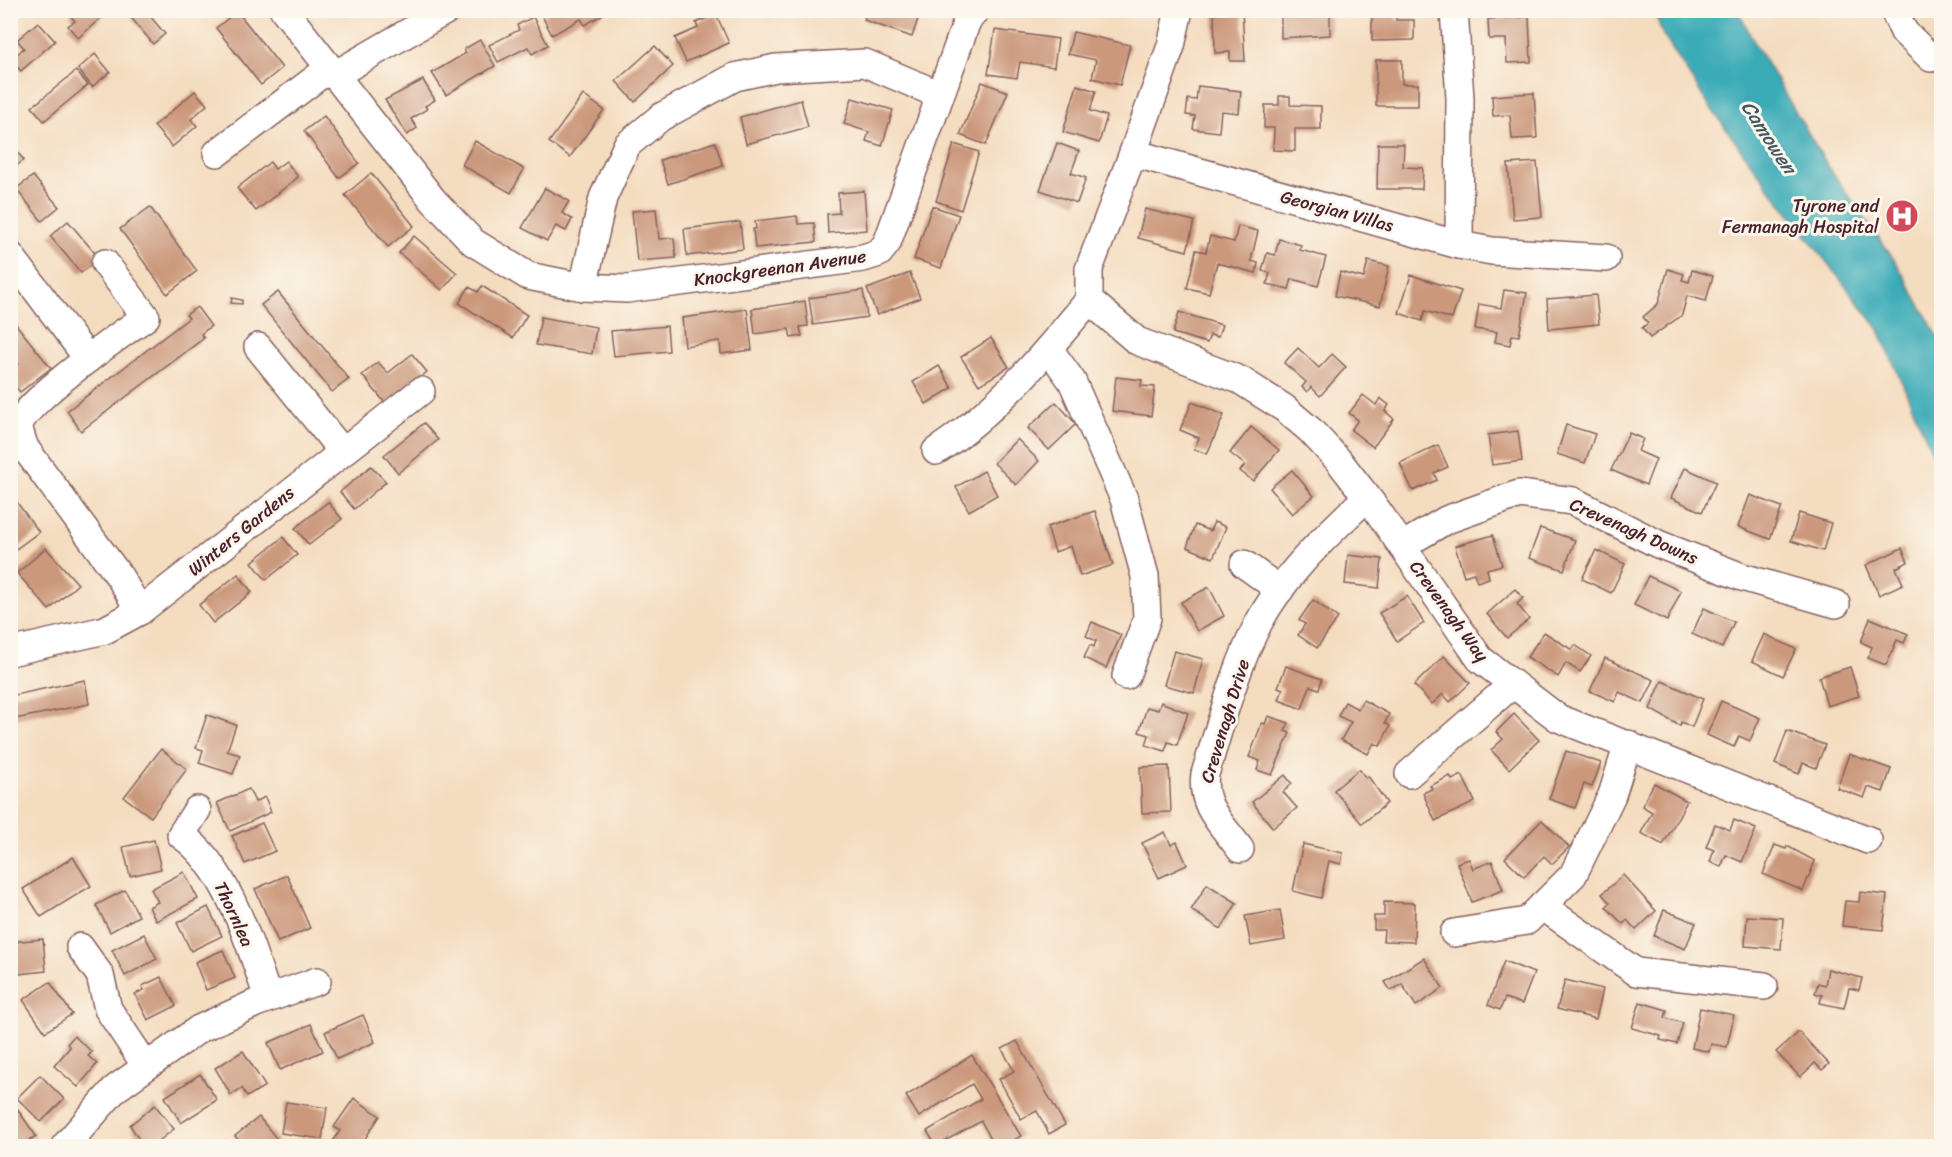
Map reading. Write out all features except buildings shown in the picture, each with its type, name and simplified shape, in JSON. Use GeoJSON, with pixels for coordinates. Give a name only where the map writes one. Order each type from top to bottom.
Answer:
{"type":"FeatureCollection","features":[{"type":"Feature","properties":{"kind":"street","name":"Knockgreenan Avenue"},"geometry":{"type":"LineString","coordinates":[[284,10],[433,200],[473,242],[528,276],[583,287],[627,289],[863,258],[879,253],[887,243],[967,21],[976,10]]}},
{"type":"Feature","properties":{"kind":"street"},"geometry":{"type":"LineString","coordinates":[[217,153],[319,76],[345,69],[447,10]]}},
{"type":"Feature","properties":{"kind":"street"},"geometry":{"type":"LineString","coordinates":[[936,451],[958,437],[1049,350],[1089,300],[1089,269],[1172,46],[1179,10]]}},
{"type":"Feature","properties":{"kind":"street"},"geometry":{"type":"LineString","coordinates":[[1454,10],[1460,98],[1459,245]]}},
{"type":"Feature","properties":{"kind":"street"},"geometry":{"type":"LineString","coordinates":[[1894,10],[1904,32],[1931,58]]}},
{"type":"Feature","properties":{"kind":"street"},"geometry":{"type":"LineString","coordinates":[[583,287],[603,198],[627,145],[672,111],[735,77],[776,68],[866,63],[940,95]]}},
{"type":"Feature","properties":{"kind":"street","name":"Georgian Villas"},"geometry":{"type":"LineString","coordinates":[[1133,153],[1459,245],[1492,251],[1606,258]]}},
{"type":"Feature","properties":{"kind":"street"},"geometry":{"type":"LineString","coordinates":[[10,255],[88,359]]}},
{"type":"Feature","properties":{"kind":"street"},"geometry":{"type":"LineString","coordinates":[[105,263],[146,317],[88,359],[26,411],[19,426],[25,448],[119,576],[140,611]]}},
{"type":"Feature","properties":{"kind":"street","name":"Crevenagh Way"},"geometry":{"type":"LineString","coordinates":[[1089,300],[1137,341],[1240,380],[1284,408],[1324,445],[1367,497],[1480,659],[1558,718],[1868,840]]}},
{"type":"Feature","properties":{"kind":"street"},"geometry":{"type":"LineString","coordinates":[[258,346],[342,451]]}},
{"type":"Feature","properties":{"kind":"street"},"geometry":{"type":"LineString","coordinates":[[1049,350],[1072,381],[1124,499],[1145,576],[1147,618],[1126,676]]}},
{"type":"Feature","properties":{"kind":"street","name":"Winters Gardens"},"geometry":{"type":"LineString","coordinates":[[10,652],[105,630],[140,611],[421,391]]}},
{"type":"Feature","properties":{"kind":"street","name":"Crevenagh Downs"},"geometry":{"type":"LineString","coordinates":[[1402,546],[1446,520],[1519,494],[1573,501],[1658,543],[1742,577],[1836,604]]}},
{"type":"Feature","properties":{"kind":"street","name":"Crevenagh Drive"},"geometry":{"type":"LineString","coordinates":[[1240,849],[1210,810],[1203,789],[1205,774],[1240,666],[1260,621],[1280,590],[1318,543],[1367,497]]}},
{"type":"Feature","properties":{"kind":"street"},"geometry":{"type":"LineString","coordinates":[[1244,564],[1280,590]]}},
{"type":"Feature","properties":{"kind":"street"},"geometry":{"type":"LineString","coordinates":[[1409,774],[1513,684]]}},
{"type":"Feature","properties":{"kind":"street"},"geometry":{"type":"LineString","coordinates":[[1454,933],[1527,921],[1573,874],[1612,795],[1628,744]]}},
{"type":"Feature","properties":{"kind":"street","name":"Thornlea"},"geometry":{"type":"LineString","coordinates":[[196,810],[181,835],[192,843],[222,884],[253,953],[268,998]]}},
{"type":"Feature","properties":{"kind":"street"},"geometry":{"type":"LineString","coordinates":[[1542,906],[1636,972],[1764,986]]}},
{"type":"Feature","properties":{"kind":"street"},"geometry":{"type":"LineString","coordinates":[[80,947],[100,975],[108,1009],[146,1066]]}},
{"type":"Feature","properties":{"kind":"street"},"geometry":{"type":"LineString","coordinates":[[65,1146],[115,1089],[198,1029],[268,998],[317,981]]}},
{"type":"Feature","properties":{"kind":"water","name":"Camowen"},"geometry":{"type":"Polygon","coordinates":[[[1654,11],[1738,11],[1829,168],[1897,264],[1941,342],[1941,472],[1878,328],[1767,185],[1708,104],[1663,35],[1654,11]]]}},
{"type":"Feature","properties":{"kind":"place","name":"Tyrone and Fermanagh Hospital"},"geometry":{"type":"Point","coordinates":[1902,216]}}]}
